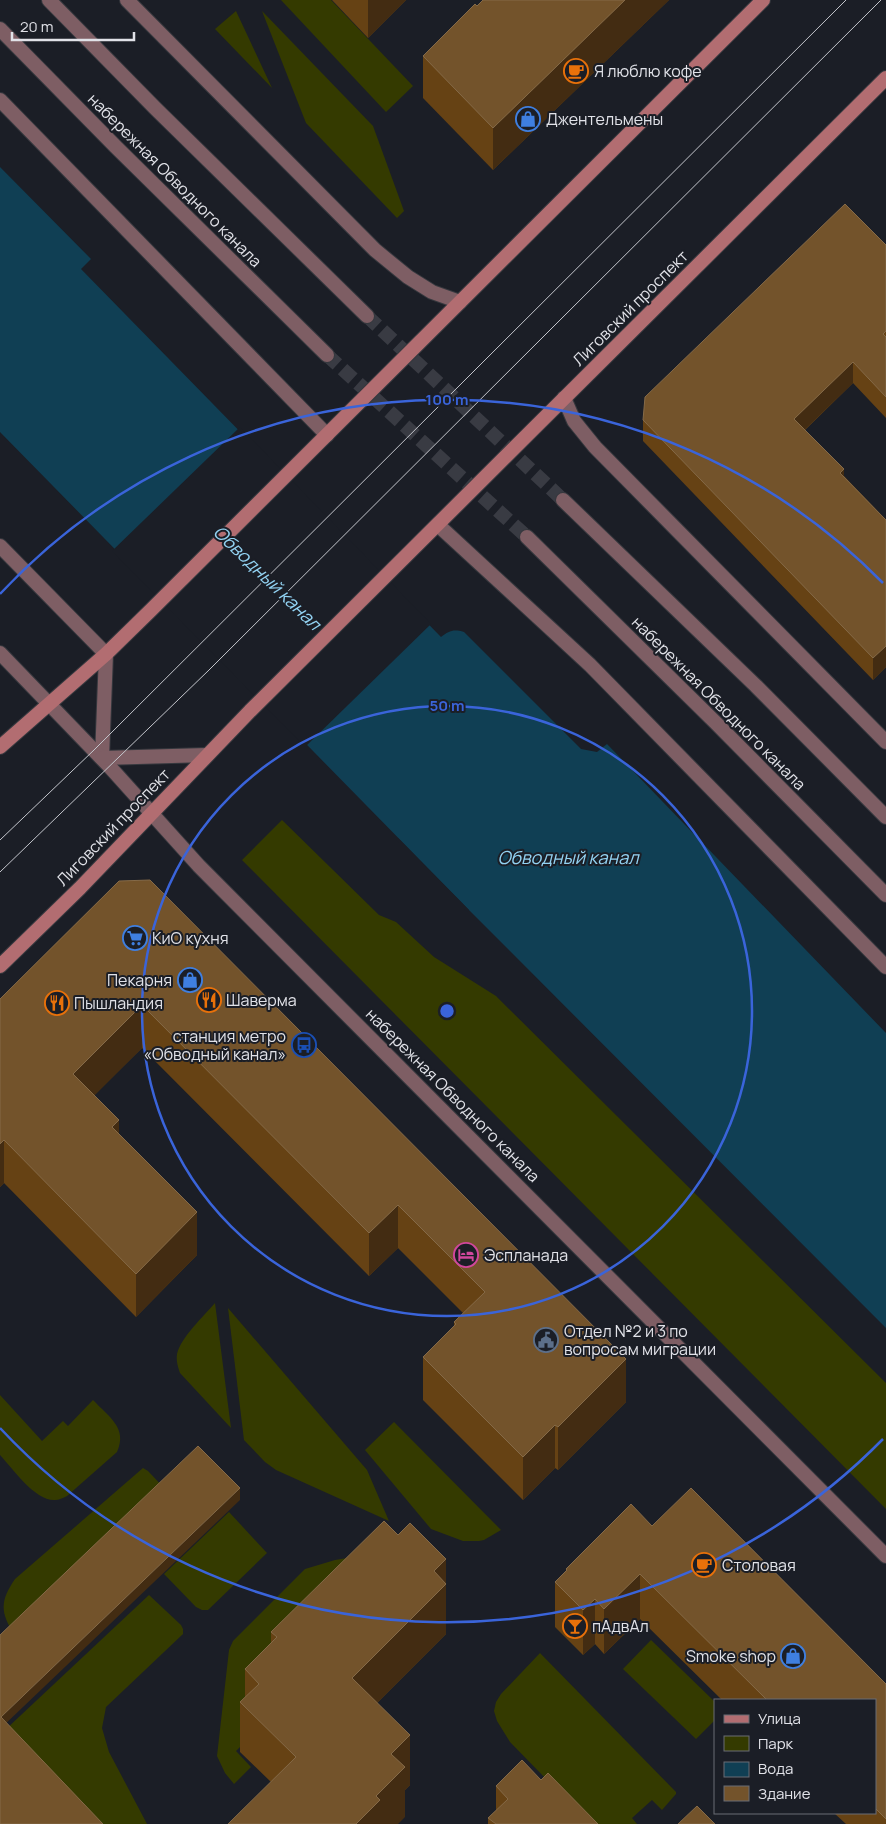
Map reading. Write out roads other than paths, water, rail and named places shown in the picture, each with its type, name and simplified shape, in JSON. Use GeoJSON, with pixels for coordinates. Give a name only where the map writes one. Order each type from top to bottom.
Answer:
{"type":"FeatureCollection","features":[{"type":"Feature","properties":{"kind":"main road"},"geometry":{"type":"LineString","coordinates":[[50,0],[155,108],[366,316]]}},
{"type":"Feature","properties":{"kind":"main road"},"geometry":{"type":"LineString","coordinates":[[128,0],[375,250],[408,278],[432,292],[460,302]]}},
{"type":"Feature","properties":{"kind":"main road"},"geometry":{"type":"LineString","coordinates":[[0,747],[106,654],[151,610],[763,0]]}},
{"type":"Feature","properties":{"kind":"main road","name":"набережная Обводного канала"},"geometry":{"type":"LineString","coordinates":[[0,29],[116,147],[328,355]]}},
{"type":"Feature","properties":{"kind":"main road","name":"Лиговский проспект"},"geometry":{"type":"LineString","coordinates":[[0,966],[80,888],[250,711],[886,78]]}},
{"type":"Feature","properties":{"kind":"main road"},"geometry":{"type":"LineString","coordinates":[[0,100],[327,435]]}},
{"type":"Feature","properties":{"kind":"main road"},"geometry":{"type":"LineString","coordinates":[[564,398],[574,421],[595,447],[886,742]]}},
{"type":"Feature","properties":{"kind":"main road"},"geometry":{"type":"LineString","coordinates":[[563,500],[756,686],[886,817]]}},
{"type":"Feature","properties":{"kind":"main road"},"geometry":{"type":"LineString","coordinates":[[438,525],[590,665],[886,967]]}},
{"type":"Feature","properties":{"kind":"main road","name":"набережная Обводного канала"},"geometry":{"type":"LineString","coordinates":[[527,537],[716,723],[886,895]]}},
{"type":"Feature","properties":{"kind":"main road"},"geometry":{"type":"LineString","coordinates":[[0,546],[106,654],[102,758],[207,755]]}},
{"type":"Feature","properties":{"kind":"main road","name":"набережная Обводного канала"},"geometry":{"type":"LineString","coordinates":[[0,653],[102,758],[199,866],[886,1556]]}},
{"type":"Feature","properties":{"kind":"water","name":"Обводный канал"},"geometry":{"type":"Polygon","coordinates":[[[0,167],[91,259],[81,269],[441,637],[451,631],[464,632],[581,749],[597,752],[607,744],[886,1033],[886,1328],[469,910],[0,432],[0,167]]]}},
{"type":"Feature","properties":{"kind":"tunnel"},"geometry":{"type":"LineString","coordinates":[[367,316],[563,500]]}},
{"type":"Feature","properties":{"kind":"tunnel"},"geometry":{"type":"LineString","coordinates":[[327,355],[527,537]]}},
{"type":"Feature","properties":{"kind":"tram line"},"geometry":{"type":"LineString","coordinates":[[0,840],[94,750],[846,0]]}},
{"type":"Feature","properties":{"kind":"tram line"},"geometry":{"type":"LineString","coordinates":[[0,872],[209,670],[881,0]]}},
{"type":"Feature","properties":{"kind":"place","name":"Я люблю кофе"},"geometry":{"type":"Point","coordinates":[576,71]}},
{"type":"Feature","properties":{"kind":"place","name":"Джентельмены"},"geometry":{"type":"Point","coordinates":[528,119]}},
{"type":"Feature","properties":{"kind":"place","name":"КиО кухня"},"geometry":{"type":"Point","coordinates":[135,938]}},
{"type":"Feature","properties":{"kind":"place","name":"Пекарня"},"geometry":{"type":"Point","coordinates":[190,980]}},
{"type":"Feature","properties":{"kind":"place","name":"Шаверма"},"geometry":{"type":"Point","coordinates":[209,1000]}},
{"type":"Feature","properties":{"kind":"place","name":"Пышландия"},"geometry":{"type":"Point","coordinates":[57,1003]}},
{"type":"Feature","properties":{"kind":"place","name":"станция метро «Обводный канал»"},"geometry":{"type":"Point","coordinates":[304,1045]}},
{"type":"Feature","properties":{"kind":"place","name":"Эспланада"},"geometry":{"type":"Point","coordinates":[466,1255]}},
{"type":"Feature","properties":{"kind":"place","name":"Отдел №2 и 3 по вопросам миграции"},"geometry":{"type":"Point","coordinates":[546,1340]}},
{"type":"Feature","properties":{"kind":"place","name":"Столовая"},"geometry":{"type":"Point","coordinates":[704,1565]}},
{"type":"Feature","properties":{"kind":"place","name":"пАдвАл"},"geometry":{"type":"Point","coordinates":[575,1626]}},
{"type":"Feature","properties":{"kind":"place","name":"Smoke shop"},"geometry":{"type":"Point","coordinates":[793,1656]}}]}
